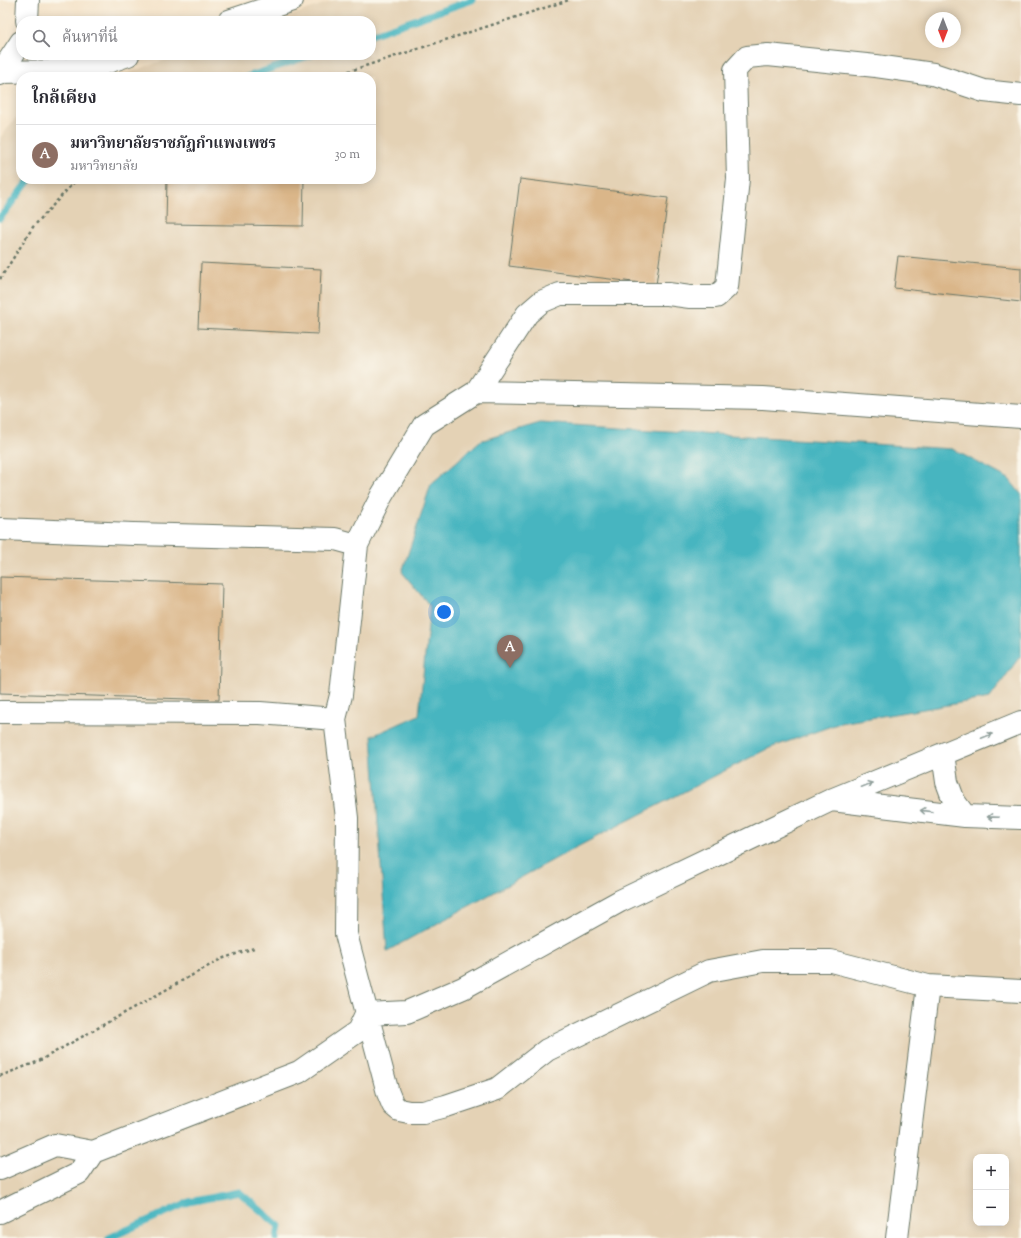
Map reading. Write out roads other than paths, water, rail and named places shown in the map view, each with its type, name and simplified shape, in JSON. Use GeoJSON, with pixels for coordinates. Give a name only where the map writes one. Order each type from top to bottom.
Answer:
{"type":"FeatureCollection","features":[{"type":"Feature","properties":{"kind":"street"},"geometry":{"type":"LineString","coordinates":[[27,16],[28,0]]}},
{"type":"Feature","properties":{"kind":"street"},"geometry":{"type":"LineString","coordinates":[[244,16],[292,0]]}},
{"type":"Feature","properties":{"kind":"street"},"geometry":{"type":"LineString","coordinates":[[1,73],[16,50]]}},
{"type":"Feature","properties":{"kind":"street"},"geometry":{"type":"LineString","coordinates":[[1021,95],[984,91],[933,74],[876,66],[768,56],[747,57],[735,70],[738,179],[728,287],[716,297],[690,297],[668,294],[560,294],[541,302],[527,314],[476,392],[424,425],[382,495],[357,545],[341,695],[335,719],[347,818],[346,934],[388,1093],[394,1105],[399,1110],[408,1112],[423,1112],[497,1089],[547,1050],[709,971],[764,962],[831,962],[928,986],[1021,991]]}},
{"type":"Feature","properties":{"kind":"street"},"geometry":{"type":"LineString","coordinates":[[26,72],[96,66],[113,60]]}},
{"type":"Feature","properties":{"kind":"street"},"geometry":{"type":"LineString","coordinates":[[1,73],[16,72]]}},
{"type":"Feature","properties":{"kind":"street"},"geometry":{"type":"LineString","coordinates":[[476,392],[763,398],[1021,417]]}},
{"type":"Feature","properties":{"kind":"street"},"geometry":{"type":"LineString","coordinates":[[0,529],[335,539],[357,545]]}},
{"type":"Feature","properties":{"kind":"street"},"geometry":{"type":"LineString","coordinates":[[0,712],[260,713],[335,719]]}},
{"type":"Feature","properties":{"kind":"street"},"geometry":{"type":"LineString","coordinates":[[366,1014],[407,1012],[463,988],[620,901],[831,800],[1021,722]]}},
{"type":"Feature","properties":{"kind":"street"},"geometry":{"type":"LineString","coordinates":[[942,754],[947,782],[954,801],[965,816]]}},
{"type":"Feature","properties":{"kind":"street"},"geometry":{"type":"LineString","coordinates":[[831,800],[965,816],[1021,818]]}},
{"type":"Feature","properties":{"kind":"street"},"geometry":{"type":"LineString","coordinates":[[898,1238],[928,986]]}},
{"type":"Feature","properties":{"kind":"street"},"geometry":{"type":"LineString","coordinates":[[0,1169],[55,1145],[93,1152],[299,1072],[358,1031],[366,1014]]}},
{"type":"Feature","properties":{"kind":"street"},"geometry":{"type":"LineString","coordinates":[[0,1212],[79,1173],[93,1152]]}},
{"type":"Feature","properties":{"kind":"water"},"geometry":{"type":"Polygon","coordinates":[[[540,423],[952,449],[1009,479],[1021,494],[1021,655],[990,698],[840,723],[767,749],[575,848],[387,951],[372,736],[419,715],[430,606],[402,572],[431,484],[480,441],[540,423]]]}},
{"type":"Feature","properties":{"kind":"waterway"},"geometry":{"type":"LineString","coordinates":[[376,33],[472,0]]}},
{"type":"Feature","properties":{"kind":"waterway"},"geometry":{"type":"LineString","coordinates":[[262,72],[296,60]]}},
{"type":"Feature","properties":{"kind":"waterway"},"geometry":{"type":"LineString","coordinates":[[0,218],[26,184]]}},
{"type":"Feature","properties":{"kind":"waterway"},"geometry":{"type":"LineString","coordinates":[[109,1238],[189,1202],[239,1192],[279,1226],[277,1238]]}},
{"type":"Feature","properties":{"kind":"place","name":"มหาวิทยาลัยราชภัฏกำแพงเพชร"},"geometry":{"type":"Point","coordinates":[510,668]}}]}
